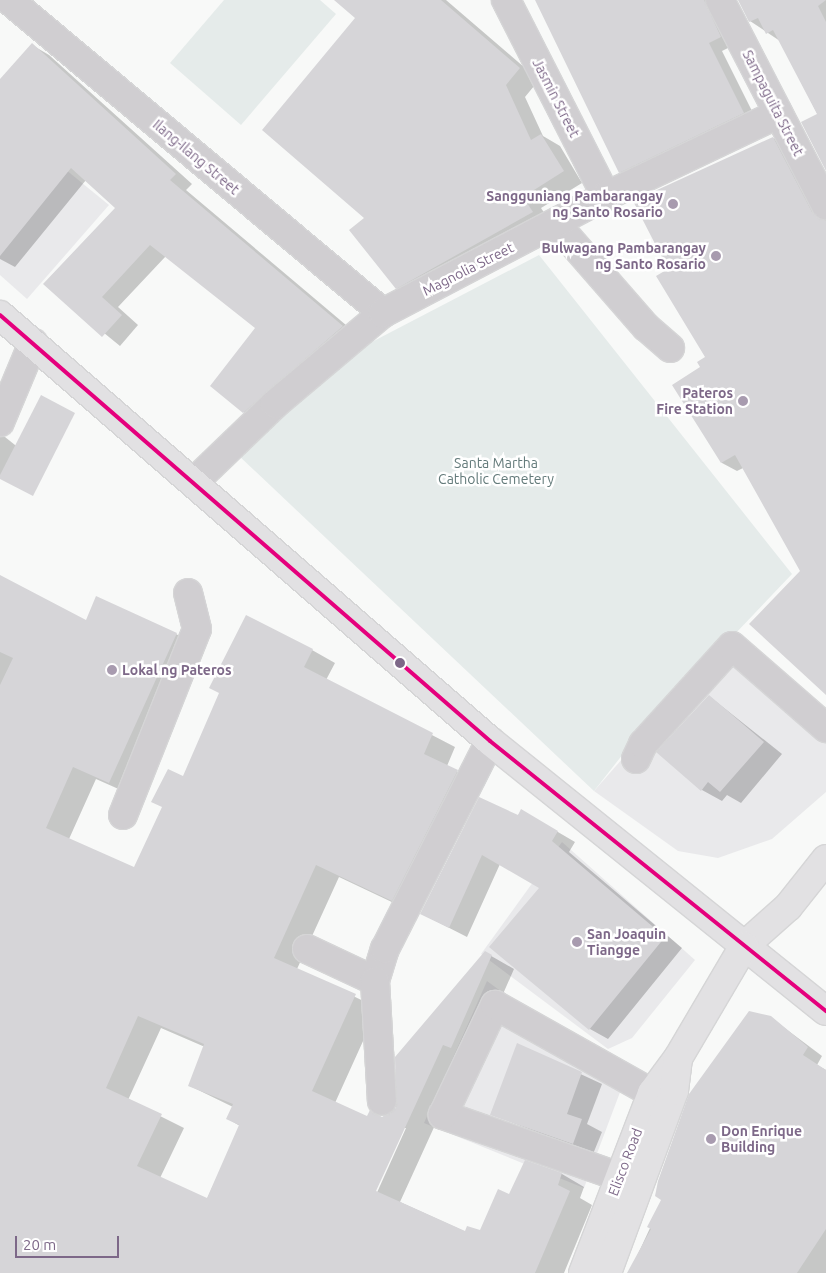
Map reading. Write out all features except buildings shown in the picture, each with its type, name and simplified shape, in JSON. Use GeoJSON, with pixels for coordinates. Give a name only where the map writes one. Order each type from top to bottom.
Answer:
{"type":"FeatureCollection","features":[{"type":"Feature","properties":{"kind":"main road"},"geometry":{"type":"LineString","coordinates":[[0,315],[195,481],[490,741],[826,1012]]}},
{"type":"Feature","properties":{"kind":"main road","name":"Elisco Road"},"geometry":{"type":"LineString","coordinates":[[583,1273],[652,1093],[678,1058],[744,946],[744,935],[783,895],[798,890],[826,859]]}},
{"type":"Feature","properties":{"kind":"main road","name":"Elisco Road"},"geometry":{"type":"LineString","coordinates":[[607,1273],[674,1092],[678,1058]]}},
{"type":"Feature","properties":{"kind":"street","name":"Ilang-Ilang Street"},"geometry":{"type":"LineString","coordinates":[[9,0],[383,313]]}},
{"type":"Feature","properties":{"kind":"street","name":"Jasmin Street"},"geometry":{"type":"LineString","coordinates":[[506,0],[606,196]]}},
{"type":"Feature","properties":{"kind":"street","name":"Sampaguita Street"},"geometry":{"type":"LineString","coordinates":[[720,0],[826,205]]}},
{"type":"Feature","properties":{"kind":"street","name":"Magnolia Street"},"geometry":{"type":"LineString","coordinates":[[195,481],[275,404],[383,313],[556,224],[606,196],[778,114]]}},
{"type":"Feature","properties":{"kind":"street"},"geometry":{"type":"LineString","coordinates":[[556,224],[646,327],[670,348]]}},
{"type":"Feature","properties":{"kind":"street"},"geometry":{"type":"LineString","coordinates":[[0,422],[33,343]]}},
{"type":"Feature","properties":{"kind":"street"},"geometry":{"type":"LineString","coordinates":[[123,815],[197,629],[188,592]]}},
{"type":"Feature","properties":{"kind":"street"},"geometry":{"type":"LineString","coordinates":[[636,759],[643,744],[732,646],[826,728]]}},
{"type":"Feature","properties":{"kind":"street"},"geometry":{"type":"LineString","coordinates":[[382,1101],[375,981],[386,948],[490,741]]}},
{"type":"Feature","properties":{"kind":"street"},"geometry":{"type":"LineString","coordinates":[[307,949],[375,981]]}},
{"type":"Feature","properties":{"kind":"street"},"geometry":{"type":"LineString","coordinates":[[620,1177],[443,1115],[494,1005],[652,1093]]}},
{"type":"Feature","properties":{"kind":"shaded area"},"geometry":{"type":"Polygon","coordinates":[[[0,116],[109,205],[27,299],[0,275],[0,116]]]}},
{"type":"Feature","properties":{"kind":"shaded area"},"geometry":{"type":"Polygon","coordinates":[[[732,634],[826,721],[826,792],[772,839],[718,858],[678,851],[594,791],[732,634]]]}},
{"type":"Feature","properties":{"kind":"shaded area","name":"San Joaquin Tiangge"},"geometry":{"type":"Polygon","coordinates":[[[562,842],[695,960],[632,1038],[608,1049],[481,954],[562,842]]]}},
{"type":"Feature","properties":{"kind":"shaded area"},"geometry":{"type":"Polygon","coordinates":[[[487,981],[581,1050],[628,1071],[584,1188],[424,1123],[487,981]]]}},
{"type":"Feature","properties":{"kind":"green space"},"geometry":{"type":"Polygon","coordinates":[[[224,0],[320,0],[336,14],[241,125],[170,63],[224,0]]]}},
{"type":"Feature","properties":{"kind":"green space","name":"Santa Martha Catholic Cemetery"},"geometry":{"type":"Polygon","coordinates":[[[539,255],[792,574],[634,740],[594,791],[238,455],[296,398],[368,344],[539,255]]]}},
{"type":"Feature","properties":{"kind":"transit line"},"geometry":{"type":"LineString","coordinates":[[0,315],[490,741],[826,1011]]}},
{"type":"Feature","properties":{"kind":"place","name":"Sangguniang Pambarangay ng Santo Rosario"},"geometry":{"type":"Point","coordinates":[673,204]}},
{"type":"Feature","properties":{"kind":"place","name":"Bulwagang Pambarangay ng Santo Rosario"},"geometry":{"type":"Point","coordinates":[716,256]}},
{"type":"Feature","properties":{"kind":"place","name":"Pateros Fire Station"},"geometry":{"type":"Point","coordinates":[743,401]}},
{"type":"Feature","properties":{"kind":"place","name":"Lokal ng Pateros"},"geometry":{"type":"Point","coordinates":[112,670]}},
{"type":"Feature","properties":{"kind":"place","name":"San Joaquin Tiangge"},"geometry":{"type":"Point","coordinates":[577,942]}},
{"type":"Feature","properties":{"kind":"place","name":"Don Enrique Building"},"geometry":{"type":"Point","coordinates":[711,1139]}}]}
